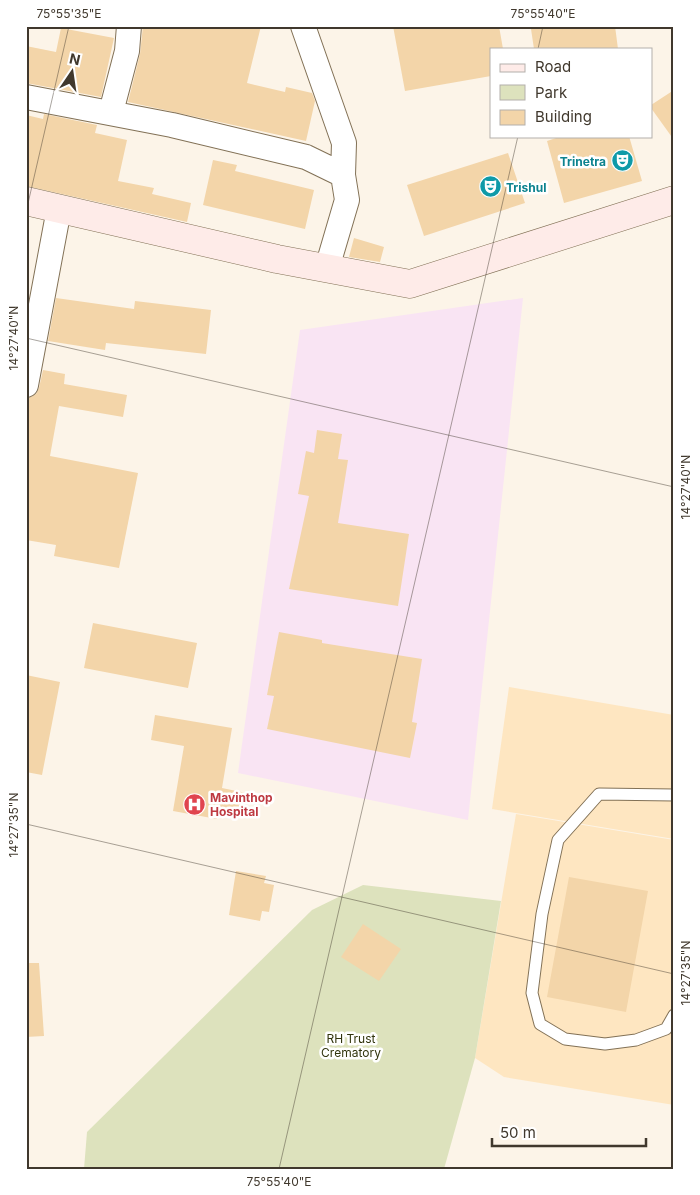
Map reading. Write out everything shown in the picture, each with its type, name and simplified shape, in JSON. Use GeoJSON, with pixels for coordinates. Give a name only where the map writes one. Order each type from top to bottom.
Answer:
{"type":"FeatureCollection","features":[{"type":"Feature","properties":{"kind":"street"},"geometry":{"type":"LineString","coordinates":[[111,112],[126,51],[129,26]]}},
{"type":"Feature","properties":{"kind":"street"},"geometry":{"type":"LineString","coordinates":[[303,26],[344,143],[343,175],[347,200],[327,268]]}},
{"type":"Feature","properties":{"kind":"street"},"geometry":{"type":"LineString","coordinates":[[26,97],[111,112],[306,157],[343,175]]}},
{"type":"Feature","properties":{"kind":"street"},"geometry":{"type":"LineString","coordinates":[[26,201],[277,259],[410,284],[674,200]]}},
{"type":"Feature","properties":{"kind":"street"},"geometry":{"type":"LineString","coordinates":[[26,385],[30,343],[59,209]]}},
{"type":"Feature","properties":{"kind":"lane"},"geometry":{"type":"LineString","coordinates":[[674,795],[599,794],[558,840],[542,914],[532,993],[540,1024],[565,1039],[605,1044],[636,1040],[666,1029],[674,1015]]}},
{"type":"Feature","properties":{"kind":"shaded area"},"geometry":{"type":"Polygon","coordinates":[[[523,298],[468,820],[238,773],[300,330],[523,298]]]}},
{"type":"Feature","properties":{"kind":"shaded area"},"geometry":{"type":"Polygon","coordinates":[[[509,687],[674,715],[674,839],[492,809],[509,687]]]}},
{"type":"Feature","properties":{"kind":"shaded area"},"geometry":{"type":"Polygon","coordinates":[[[516,814],[674,840],[674,1105],[504,1077],[475,1058],[516,814]]]}},
{"type":"Feature","properties":{"kind":"green space","name":"RH Trust Crematory"},"geometry":{"type":"Polygon","coordinates":[[[363,885],[501,901],[475,1058],[444,1169],[84,1169],[87,1132],[312,910],[363,885]]]}},
{"type":"Feature","properties":{"kind":"building"},"geometry":{"type":"Polygon","coordinates":[[[143,26],[261,26],[247,83],[285,92],[286,87],[312,93],[315,101],[306,141],[128,102],[140,54],[143,26]]]}},
{"type":"Feature","properties":{"kind":"building"},"geometry":{"type":"Polygon","coordinates":[[[393,26],[499,26],[503,48],[490,48],[490,76],[405,91],[393,26]]]}},
{"type":"Feature","properties":{"kind":"building"},"geometry":{"type":"Polygon","coordinates":[[[555,26],[615,26],[618,48],[534,48],[531,29],[555,26]]]}},
{"type":"Feature","properties":{"kind":"building"},"geometry":{"type":"Polygon","coordinates":[[[61,28],[114,38],[101,97],[26,83],[26,46],[56,52],[61,28]]]}},
{"type":"Feature","properties":{"kind":"building"},"geometry":{"type":"Polygon","coordinates":[[[674,90],[674,140],[652,109],[652,104],[674,90]]]}},
{"type":"Feature","properties":{"kind":"building"},"geometry":{"type":"Polygon","coordinates":[[[44,114],[97,125],[95,133],[127,140],[118,181],[154,188],[152,194],[191,203],[187,222],[26,186],[26,115],[43,119],[44,114]]]}},
{"type":"Feature","properties":{"kind":"building"},"geometry":{"type":"Polygon","coordinates":[[[556,138],[630,138],[642,181],[564,203],[547,141],[556,138]]]}},
{"type":"Feature","properties":{"kind":"building"},"geometry":{"type":"Polygon","coordinates":[[[508,153],[525,203],[424,236],[407,185],[508,153]]]}},
{"type":"Feature","properties":{"kind":"building"},"geometry":{"type":"Polygon","coordinates":[[[213,160],[237,165],[235,171],[314,190],[305,229],[203,205],[213,160]]]}},
{"type":"Feature","properties":{"kind":"building"},"geometry":{"type":"Polygon","coordinates":[[[354,238],[384,247],[380,262],[349,257],[354,238]]]}},
{"type":"Feature","properties":{"kind":"building"},"geometry":{"type":"Polygon","coordinates":[[[56,298],[134,309],[135,301],[211,310],[206,354],[106,343],[105,350],[48,341],[56,298]]]}},
{"type":"Feature","properties":{"kind":"building"},"geometry":{"type":"Polygon","coordinates":[[[43,370],[65,374],[64,384],[127,395],[123,417],[59,406],[50,456],[138,473],[119,568],[54,556],[56,545],[26,540],[26,413],[29,398],[36,394],[39,388],[43,370]]]}},
{"type":"Feature","properties":{"kind":"building"},"geometry":{"type":"Polygon","coordinates":[[[317,430],[342,434],[338,459],[348,460],[338,523],[409,534],[398,606],[289,589],[309,496],[298,494],[306,451],[314,453],[317,430]]]}},
{"type":"Feature","properties":{"kind":"building"},"geometry":{"type":"Polygon","coordinates":[[[93,623],[197,643],[188,688],[84,668],[93,623]]]}},
{"type":"Feature","properties":{"kind":"building"},"geometry":{"type":"Polygon","coordinates":[[[279,632],[322,640],[322,643],[422,659],[412,722],[417,723],[410,758],[267,729],[274,696],[267,695],[279,632]]]}},
{"type":"Feature","properties":{"kind":"building"},"geometry":{"type":"Polygon","coordinates":[[[26,675],[60,682],[42,775],[26,772],[26,675]]]}},
{"type":"Feature","properties":{"kind":"building"},"geometry":{"type":"Polygon","coordinates":[[[155,715],[232,728],[222,788],[246,793],[242,813],[219,808],[217,819],[173,811],[184,746],[151,740],[155,715]]]}},
{"type":"Feature","properties":{"kind":"building"},"geometry":{"type":"Polygon","coordinates":[[[236,871],[266,876],[264,883],[274,885],[269,912],[262,911],[260,921],[229,915],[236,871]]]}},
{"type":"Feature","properties":{"kind":"building"},"geometry":{"type":"Polygon","coordinates":[[[569,877],[648,891],[626,1012],[547,997],[569,877]]]}},
{"type":"Feature","properties":{"kind":"building"},"geometry":{"type":"Polygon","coordinates":[[[363,924],[401,949],[379,981],[341,957],[363,924]]]}},
{"type":"Feature","properties":{"kind":"building"},"geometry":{"type":"Polygon","coordinates":[[[26,963],[39,963],[44,1036],[26,1037],[26,963]]]}},
{"type":"Feature","properties":{"kind":"place","name":"Trinetra"},"geometry":{"type":"Point","coordinates":[622,161]}},
{"type":"Feature","properties":{"kind":"place","name":"Trishul"},"geometry":{"type":"Point","coordinates":[490,187]}},
{"type":"Feature","properties":{"kind":"place","name":"Mavinthop Hospital"},"geometry":{"type":"Point","coordinates":[194,804]}}]}
